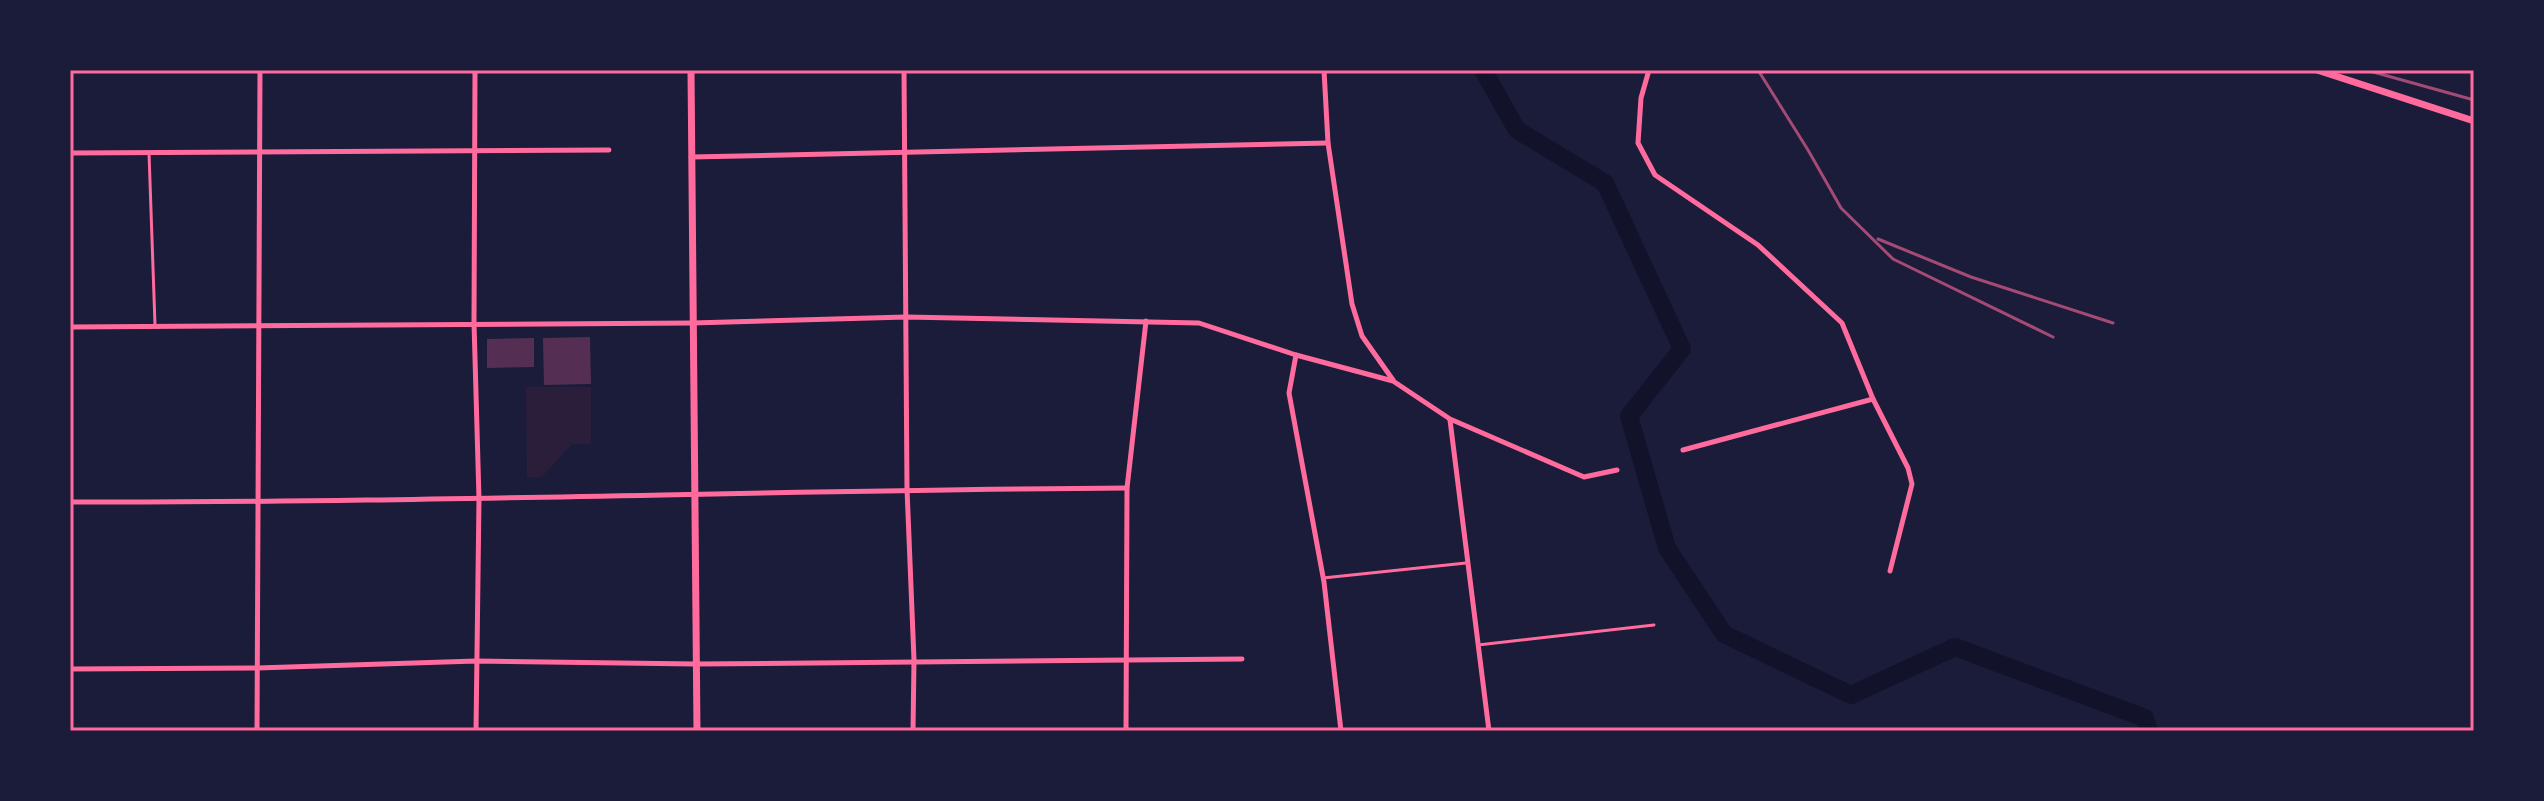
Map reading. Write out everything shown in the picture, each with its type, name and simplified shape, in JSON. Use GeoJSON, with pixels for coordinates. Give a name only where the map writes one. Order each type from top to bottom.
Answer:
{"type":"FeatureCollection","features":[{"type":"Feature","properties":{"kind":"street"},"geometry":{"type":"LineString","coordinates":[[257,731],[260,70]]}},
{"type":"Feature","properties":{"kind":"street"},"geometry":{"type":"LineString","coordinates":[[475,70],[474,323],[479,499],[476,731]]}},
{"type":"Feature","properties":{"kind":"street"},"geometry":{"type":"LineString","coordinates":[[691,70],[697,731]]}},
{"type":"Feature","properties":{"kind":"street"},"geometry":{"type":"LineString","coordinates":[[904,70],[907,489],[914,660],[913,731]]}},
{"type":"Feature","properties":{"kind":"street"},"geometry":{"type":"LineString","coordinates":[[1324,70],[1328,143],[1355,321],[1393,381]]}},
{"type":"Feature","properties":{"kind":"street"},"geometry":{"type":"LineString","coordinates":[[1649,70],[1641,98],[1638,143],[1655,175],[1758,245],[1842,323],[1873,399],[1908,468],[1912,484],[1890,571]]}},
{"type":"Feature","properties":{"kind":"street"},"geometry":{"type":"LineString","coordinates":[[2317,70],[2474,121]]}},
{"type":"Feature","properties":{"kind":"street"},"geometry":{"type":"LineString","coordinates":[[691,157],[1328,143]]}},
{"type":"Feature","properties":{"kind":"street"},"geometry":{"type":"LineString","coordinates":[[70,153],[609,150]]}},
{"type":"Feature","properties":{"kind":"street"},"geometry":{"type":"LineString","coordinates":[[70,327],[692,323],[906,317],[1146,321],[1215,326],[1296,355],[1393,381],[1450,419],[1584,477],[1617,470]]}},
{"type":"Feature","properties":{"kind":"street"},"geometry":{"type":"LineString","coordinates":[[1126,731],[1127,488],[1146,321]]}},
{"type":"Feature","properties":{"kind":"street"},"geometry":{"type":"LineString","coordinates":[[1296,355],[1289,393],[1323,578],[1341,731]]}},
{"type":"Feature","properties":{"kind":"street"},"geometry":{"type":"LineString","coordinates":[[1683,450],[1873,399]]}},
{"type":"Feature","properties":{"kind":"street"},"geometry":{"type":"LineString","coordinates":[[1450,419],[1489,731]]}},
{"type":"Feature","properties":{"kind":"street"},"geometry":{"type":"LineString","coordinates":[[70,502],[258,503],[907,489],[1127,488]]}},
{"type":"Feature","properties":{"kind":"street"},"geometry":{"type":"LineString","coordinates":[[70,669],[257,668],[476,661],[696,664],[1242,659]]}},
{"type":"Feature","properties":{"kind":"street"},"geometry":{"type":"LineString","coordinates":[[1659,731],[1671,731]]}},
{"type":"Feature","properties":{"kind":"lane"},"geometry":{"type":"LineString","coordinates":[[149,153],[155,327]]}},
{"type":"Feature","properties":{"kind":"lane"},"geometry":{"type":"LineString","coordinates":[[1323,578],[1468,563]]}},
{"type":"Feature","properties":{"kind":"lane"},"geometry":{"type":"LineString","coordinates":[[1478,645],[1654,625]]}},
{"type":"Feature","properties":{"kind":"shaded area"},"geometry":{"type":"Polygon","coordinates":[[[526,387],[591,387],[591,444],[572,444],[542,477],[527,477],[526,387]]]}},
{"type":"Feature","properties":{"kind":"building"},"geometry":{"type":"Polygon","coordinates":[[[590,337],[591,384],[544,385],[543,338],[590,337]]]}},
{"type":"Feature","properties":{"kind":"building"},"geometry":{"type":"Polygon","coordinates":[[[534,338],[534,367],[487,368],[487,339],[534,338]]]}},
{"type":"Feature","properties":{"kind":"waterway"},"geometry":{"type":"LineString","coordinates":[[1483,70],[1517,130],[1605,183],[1682,349],[1629,416],[1667,548],[1724,634],[1851,695],[1955,647],[2145,718],[2149,731]]}},
{"type":"Feature","properties":{"kind":"railway"},"geometry":{"type":"LineString","coordinates":[[1758,70],[1841,208],[1893,259],[2053,337]]}},
{"type":"Feature","properties":{"kind":"railway"},"geometry":{"type":"LineString","coordinates":[[2366,70],[2474,100]]}},
{"type":"Feature","properties":{"kind":"railway"},"geometry":{"type":"LineString","coordinates":[[1878,239],[1971,277],[2113,323]]}}]}
